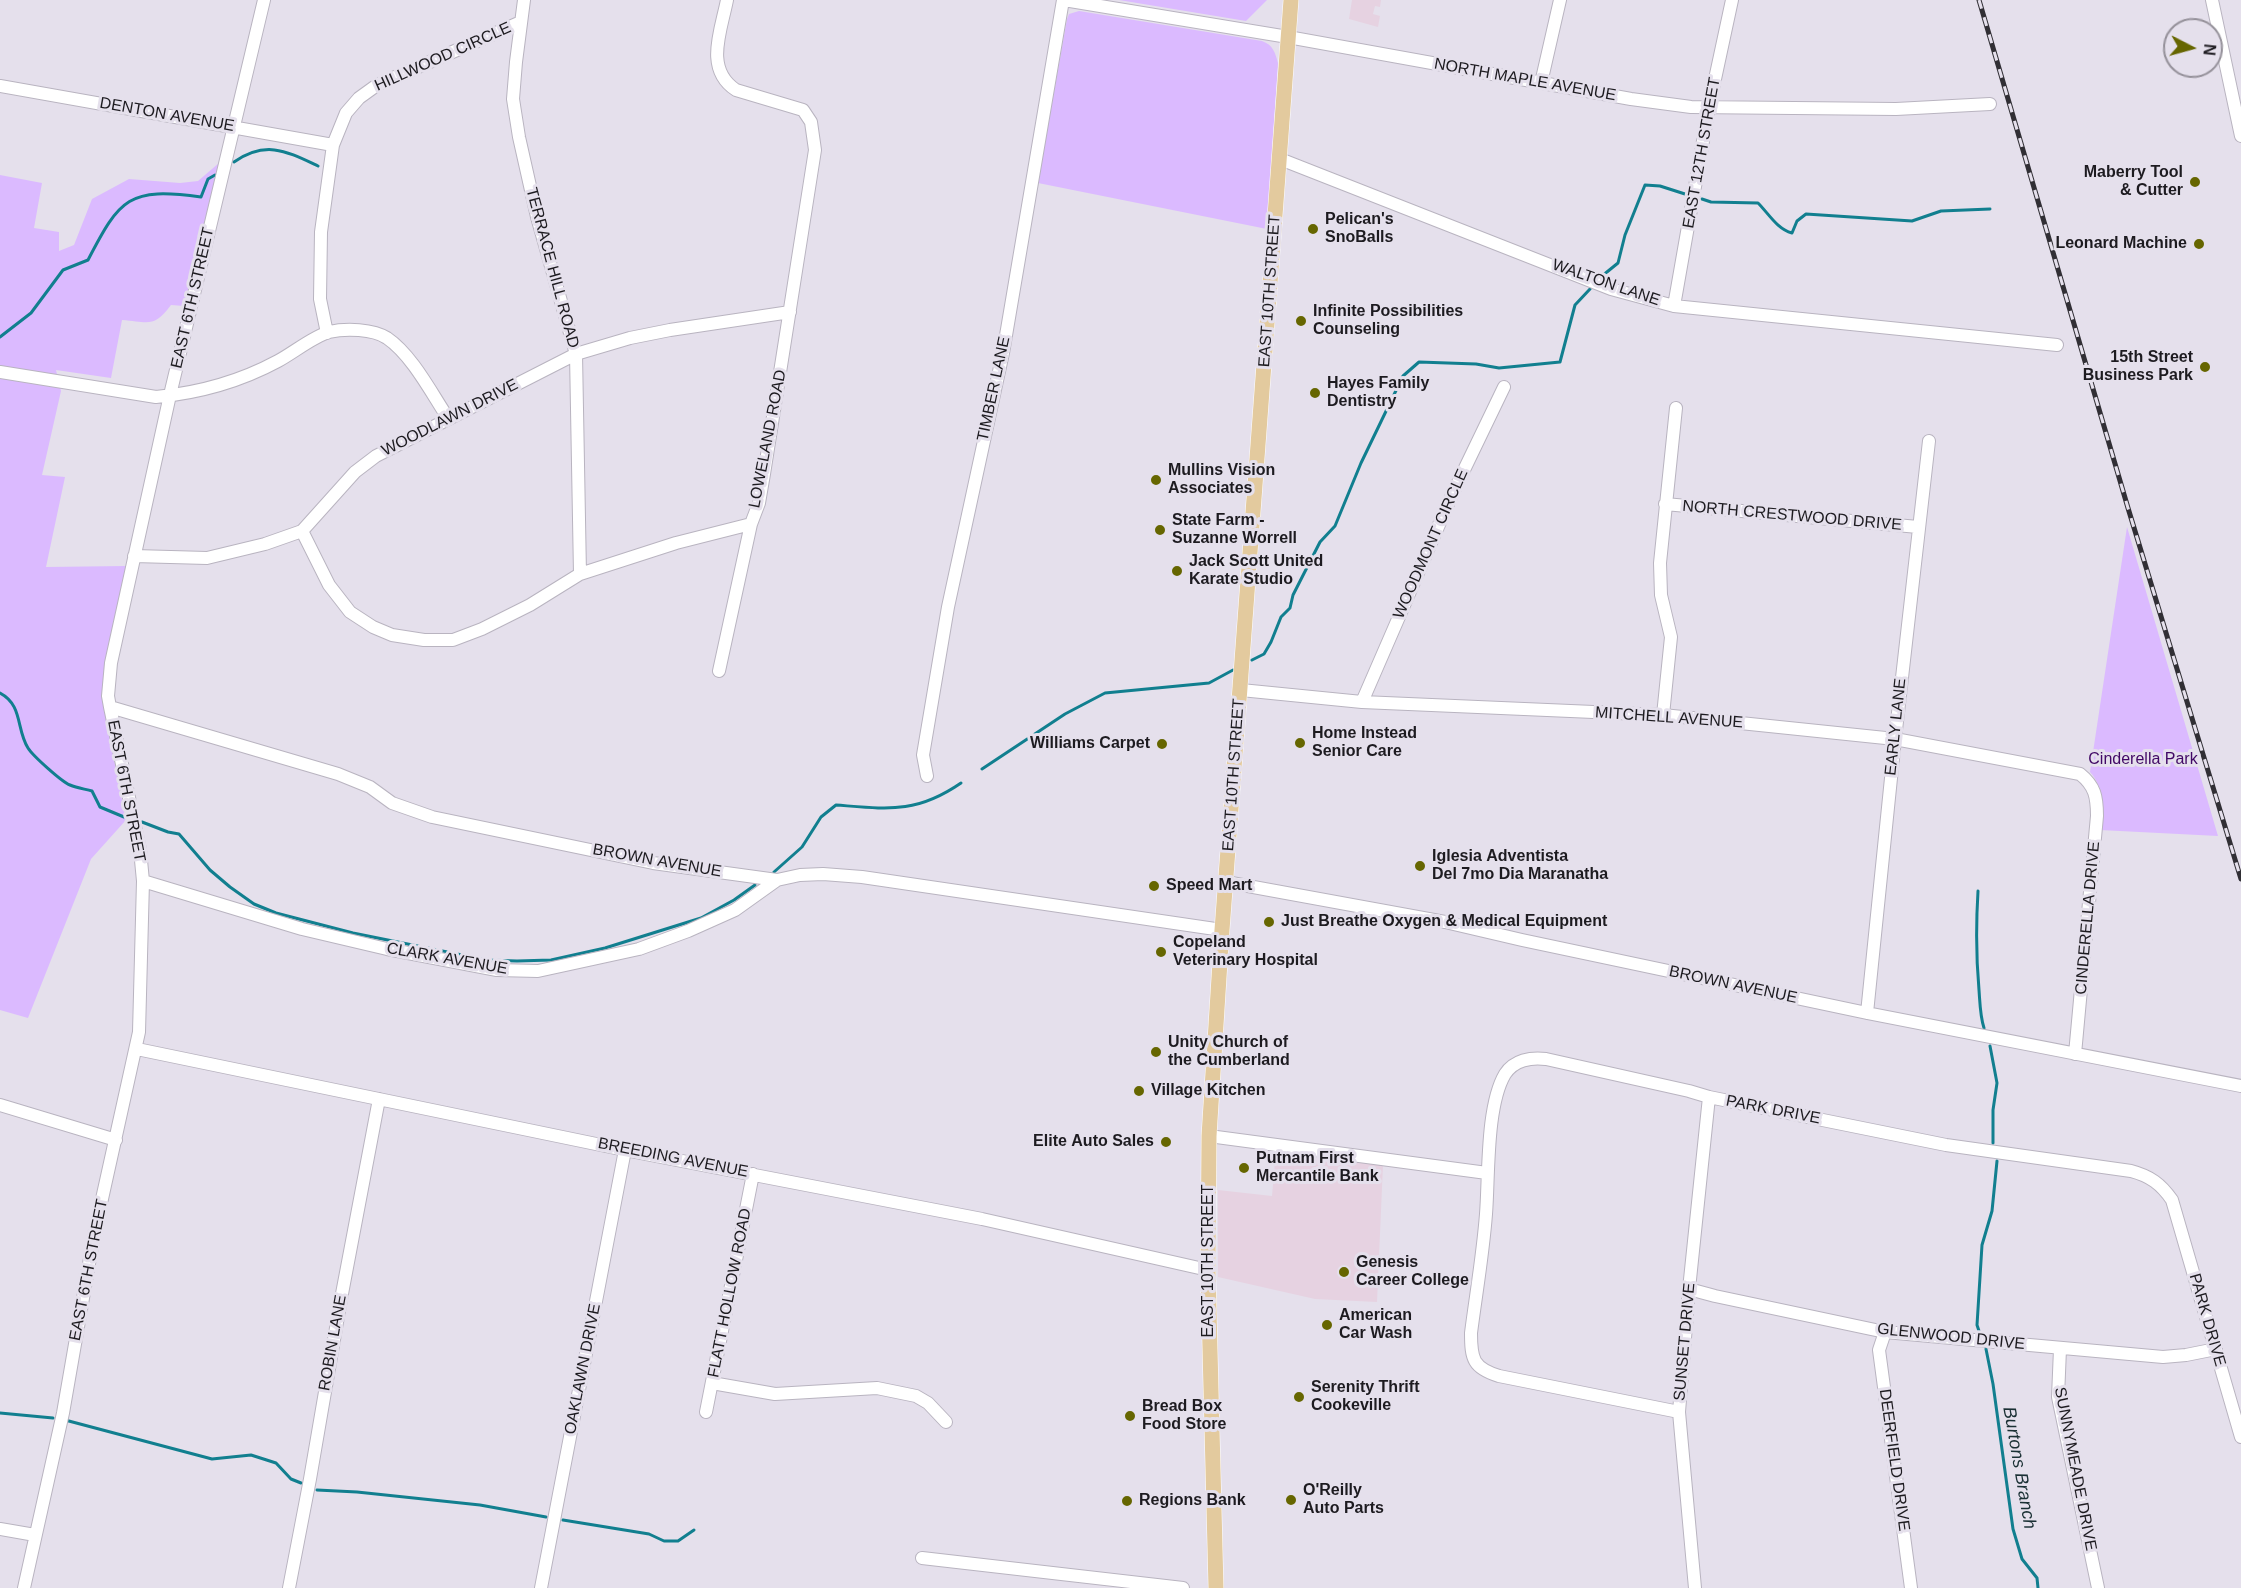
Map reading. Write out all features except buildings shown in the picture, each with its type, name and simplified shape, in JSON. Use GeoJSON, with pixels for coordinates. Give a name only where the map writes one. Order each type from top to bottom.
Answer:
{"type":"FeatureCollection","features":[{"type":"Feature","properties":{"kind":"main road","name":"EAST 10TH STREET"},"geometry":{"type":"LineString","coordinates":[[1216,1588],[1208,1270],[1209,1136],[1222,930],[1291,0]]}},
{"type":"Feature","properties":{"kind":"street","name":"EAST 6TH STREET"},"geometry":{"type":"LineString","coordinates":[[24,1588],[63,1413],[94,1235],[140,1032],[143,880],[140,850],[108,696],[111,663],[170,396],[264,0]]}},
{"type":"Feature","properties":{"kind":"street","name":"TERRACE HILL ROAD"},"geometry":{"type":"LineString","coordinates":[[524,0],[513,99],[537,217],[576,354],[580,574]]}},
{"type":"Feature","properties":{"kind":"street","name":"LOWELAND ROAD"},"geometry":{"type":"LineString","coordinates":[[302,531],[329,585],[350,612],[373,627],[392,635],[424,640],[453,640],[530,605],[580,574],[676,543],[750,524],[759,503],[815,150],[811,122],[803,110],[736,90],[719,75],[717,47],[727,0]]}},
{"type":"Feature","properties":{"kind":"street","name":"NORTH MAPLE AVENUE"},"geometry":{"type":"LineString","coordinates":[[1064,0],[1288,37],[1631,99],[1691,107],[1896,109],[1990,104]]}},
{"type":"Feature","properties":{"kind":"street","name":"TIMBER LANE"},"geometry":{"type":"LineString","coordinates":[[927,776],[922,755],[948,608],[1003,353],[1064,0]]}},
{"type":"Feature","properties":{"kind":"street"},"geometry":{"type":"LineString","coordinates":[[1541,83],[1560,0]]}},
{"type":"Feature","properties":{"kind":"street","name":"EAST 12TH STREET"},"geometry":{"type":"LineString","coordinates":[[1674,306],[1709,107],[1731,0]]}},
{"type":"Feature","properties":{"kind":"street"},"geometry":{"type":"LineString","coordinates":[[2212,0],[2237,102],[2241,136]]}},
{"type":"Feature","properties":{"kind":"street","name":"HILLWOOD CIRCLE"},"geometry":{"type":"LineString","coordinates":[[327,333],[320,299],[321,232],[333,145],[346,113],[359,98],[377,85],[521,22]]}},
{"type":"Feature","properties":{"kind":"street","name":"DENTON AVENUE"},"geometry":{"type":"LineString","coordinates":[[0,86],[333,145]]}},
{"type":"Feature","properties":{"kind":"street","name":"WALTON LANE"},"geometry":{"type":"LineString","coordinates":[[1280,159],[1611,289],[1674,306],[2057,345]]}},
{"type":"Feature","properties":{"kind":"street","name":"WOODLAWN DRIVE"},"geometry":{"type":"LineString","coordinates":[[134,556],[207,558],[265,544],[302,531],[355,471],[376,456],[576,354],[630,338],[747,317],[790,312]]}},
{"type":"Feature","properties":{"kind":"street"},"geometry":{"type":"LineString","coordinates":[[0,372],[156,397],[170,396],[211,387],[262,370],[327,333],[358,330],[387,338],[408,358],[448,418]]}},
{"type":"Feature","properties":{"kind":"street","name":"WOODMONT CIRCLE"},"geometry":{"type":"LineString","coordinates":[[1362,702],[1452,497],[1504,387]]}},
{"type":"Feature","properties":{"kind":"street"},"geometry":{"type":"LineString","coordinates":[[1663,715],[1671,637],[1661,595],[1660,564],[1676,408]]}},
{"type":"Feature","properties":{"kind":"street","name":"EARLY LANE"},"geometry":{"type":"LineString","coordinates":[[1867,1013],[1929,441]]}},
{"type":"Feature","properties":{"kind":"street","name":"NORTH CRESTWOOD DRIVE"},"geometry":{"type":"LineString","coordinates":[[1665,504],[1918,528]]}},
{"type":"Feature","properties":{"kind":"street"},"geometry":{"type":"LineString","coordinates":[[719,671],[750,524]]}},
{"type":"Feature","properties":{"kind":"street","name":"MITCHELL AVENUE"},"geometry":{"type":"LineString","coordinates":[[1241,690],[1362,702],[1663,715],[1895,739],[2069,771],[2080,774],[2091,783]]}},
{"type":"Feature","properties":{"kind":"street","name":"BROWN AVENUE"},"geometry":{"type":"LineString","coordinates":[[110,708],[338,774],[370,787],[392,803],[432,817],[653,863],[777,880],[800,875],[823,874],[862,877],[1222,930]]}},
{"type":"Feature","properties":{"kind":"street","name":"CINDERELLA DRIVE"},"geometry":{"type":"LineString","coordinates":[[2075,1054],[2097,816],[2097,798],[2091,783]]}},
{"type":"Feature","properties":{"kind":"street","name":"CLARK AVENUE"},"geometry":{"type":"LineString","coordinates":[[143,880],[302,929],[387,949],[497,970],[538,970],[639,949],[735,910],[777,880]]}},
{"type":"Feature","properties":{"kind":"street","name":"BROWN AVENUE"},"geometry":{"type":"LineString","coordinates":[[1226,882],[1445,922],[1867,1013],[2241,1086]]}},
{"type":"Feature","properties":{"kind":"street","name":"BREEDING AVENUE"},"geometry":{"type":"LineString","coordinates":[[137,1049],[625,1150],[982,1220],[1208,1270]]}},
{"type":"Feature","properties":{"kind":"street","name":"PARK DRIVE"},"geometry":{"type":"LineString","coordinates":[[1487,1173],[1497,1091],[1507,1071],[1519,1062],[1533,1057],[1689,1090],[1709,1097],[1946,1145],[2131,1171],[2148,1176],[2163,1188],[2172,1200],[2241,1437]]}},
{"type":"Feature","properties":{"kind":"street","name":"SUNSET DRIVE"},"geometry":{"type":"LineString","coordinates":[[1695,1588],[1692,1533],[1679,1412],[1709,1097]]}},
{"type":"Feature","properties":{"kind":"street","name":"ROBIN LANE"},"geometry":{"type":"LineString","coordinates":[[289,1588],[340,1299],[379,1099]]}},
{"type":"Feature","properties":{"kind":"street"},"geometry":{"type":"LineString","coordinates":[[0,1105],[116,1140]]}},
{"type":"Feature","properties":{"kind":"street"},"geometry":{"type":"LineString","coordinates":[[1209,1136],[1487,1173],[1486,1214],[1471,1333],[1471,1349],[1475,1363],[1485,1372],[1499,1376],[1679,1412]]}},
{"type":"Feature","properties":{"kind":"street","name":"OAKLAWN DRIVE"},"geometry":{"type":"LineString","coordinates":[[545,1587],[625,1150]]}},
{"type":"Feature","properties":{"kind":"street","name":"FLATT HOLLOW ROAD"},"geometry":{"type":"LineString","coordinates":[[706,1412],[753,1174]]}},
{"type":"Feature","properties":{"kind":"street","name":"GLENWOOD DRIVE"},"geometry":{"type":"LineString","coordinates":[[1689,1289],[1885,1332],[2163,1357],[2216,1349]]}},
{"type":"Feature","properties":{"kind":"street","name":"DEERFIELD DRIVE"},"geometry":{"type":"LineString","coordinates":[[1885,1332],[1879,1350],[1911,1588]]}},
{"type":"Feature","properties":{"kind":"street","name":"SUNNYMEADE DRIVE"},"geometry":{"type":"LineString","coordinates":[[2060,1349],[2058,1397],[2098,1588]]}},
{"type":"Feature","properties":{"kind":"street"},"geometry":{"type":"LineString","coordinates":[[712,1383],[775,1394],[878,1389],[916,1396],[928,1403],[946,1422]]}},
{"type":"Feature","properties":{"kind":"street"},"geometry":{"type":"LineString","coordinates":[[0,1529],[35,1535]]}},
{"type":"Feature","properties":{"kind":"street"},"geometry":{"type":"LineString","coordinates":[[922,1558],[1183,1588]]}},
{"type":"Feature","properties":{"kind":"shaded area"},"geometry":{"type":"Polygon","coordinates":[[[1352,0],[1381,0],[1380,7],[1375,6],[1373,14],[1380,16],[1378,27],[1349,19],[1352,0]]]}},
{"type":"Feature","properties":{"kind":"shaded area"},"geometry":{"type":"Polygon","coordinates":[[[1276,1150],[1383,1165],[1377,1302],[1315,1299],[1218,1277],[1218,1190],[1272,1196],[1276,1150]]]}},
{"type":"Feature","properties":{"kind":"green space"},"geometry":{"type":"Polygon","coordinates":[[[1119,0],[1267,0],[1246,21],[1119,0]]]}},
{"type":"Feature","properties":{"kind":"green space"},"geometry":{"type":"Polygon","coordinates":[[[1079,11],[1262,41],[1271,47],[1278,63],[1267,229],[1038,183],[1067,19],[1069,14],[1079,11]]]}},
{"type":"Feature","properties":{"kind":"green space"},"geometry":{"type":"Polygon","coordinates":[[[219,163],[184,306],[171,305],[160,317],[150,322],[122,320],[111,378],[56,370],[61,391],[42,475],[65,477],[46,567],[126,566],[104,675],[105,714],[126,820],[91,859],[28,1018],[0,1010],[0,175],[42,183],[34,228],[59,232],[59,251],[74,245],[92,199],[129,179],[180,183],[198,181],[219,163]]]}},
{"type":"Feature","properties":{"kind":"green space","name":"Cinderella Park"},"geometry":{"type":"Polygon","coordinates":[[[2127,527],[2218,836],[2100,830],[2100,792],[2090,772],[2127,527]]]}},
{"type":"Feature","properties":{"kind":"waterway"},"geometry":{"type":"LineString","coordinates":[[234,162],[256,151],[276,150],[318,166]]}},
{"type":"Feature","properties":{"kind":"waterway"},"geometry":{"type":"LineString","coordinates":[[0,337],[31,313],[63,270],[88,260],[119,210],[142,196],[177,194],[201,197],[208,179],[215,175]]}},
{"type":"Feature","properties":{"kind":"waterway"},"geometry":{"type":"LineString","coordinates":[[1602,276],[1618,263],[1625,235],[1645,185],[1660,186],[1685,194]]}},
{"type":"Feature","properties":{"kind":"waterway"},"geometry":{"type":"LineString","coordinates":[[1702,199],[1711,202],[1758,203],[1778,225],[1792,233],[1797,221],[1806,214],[1912,221],[1941,211],[1990,209]]}},
{"type":"Feature","properties":{"kind":"waterway"},"geometry":{"type":"LineString","coordinates":[[1252,660],[1264,654],[1281,617],[1290,608],[1293,595],[1320,542],[1335,526],[1361,463],[1403,376],[1419,362],[1476,364],[1499,368],[1560,362],[1575,305],[1590,289]]}},
{"type":"Feature","properties":{"kind":"waterway"},"geometry":{"type":"LineString","coordinates":[[982,769],[1065,714],[1105,693],[1209,683],[1233,670]]}},
{"type":"Feature","properties":{"kind":"waterway"},"geometry":{"type":"LineString","coordinates":[[0,693],[7,698],[16,711],[24,741],[36,757],[66,783],[92,791],[100,807],[124,817]]}},
{"type":"Feature","properties":{"kind":"waterway"},"geometry":{"type":"LineString","coordinates":[[774,872],[802,847],[821,817],[836,805],[871,808],[915,805],[945,793],[961,783]]}},
{"type":"Feature","properties":{"kind":"waterway"},"geometry":{"type":"LineString","coordinates":[[142,822],[179,834],[210,870],[230,887],[254,904],[276,913],[353,933],[487,960],[551,960],[605,948],[701,918],[734,900],[755,885]]}},
{"type":"Feature","properties":{"kind":"waterway","name":"Burtons Branch"},"geometry":{"type":"LineString","coordinates":[[1978,891],[1977,965],[1980,1009],[1984,1028]]}},
{"type":"Feature","properties":{"kind":"waterway","name":"Burtons Branch"},"geometry":{"type":"LineString","coordinates":[[1990,1046],[1997,1083],[1993,1110],[1993,1143]]}},
{"type":"Feature","properties":{"kind":"waterway","name":"Burtons Branch"},"geometry":{"type":"LineString","coordinates":[[1979,1331],[1977,1325],[1982,1245],[1992,1211],[1997,1161]]}},
{"type":"Feature","properties":{"kind":"waterway","name":"Burtons Branch"},"geometry":{"type":"LineString","coordinates":[[1986,1349],[2013,1529],[2022,1559],[2037,1578],[2038,1588]]}},
{"type":"Feature","properties":{"kind":"waterway"},"geometry":{"type":"LineString","coordinates":[[0,1413],[53,1418]]}},
{"type":"Feature","properties":{"kind":"waterway"},"geometry":{"type":"LineString","coordinates":[[65,1420],[212,1459],[251,1455],[276,1463],[291,1479],[301,1483]]}},
{"type":"Feature","properties":{"kind":"waterway"},"geometry":{"type":"LineString","coordinates":[[317,1490],[480,1505],[546,1517]]}},
{"type":"Feature","properties":{"kind":"waterway"},"geometry":{"type":"LineString","coordinates":[[563,1520],[649,1534],[664,1541],[678,1541],[694,1530]]}},
{"type":"Feature","properties":{"kind":"railway"},"geometry":{"type":"LineString","coordinates":[[1979,0],[2128,508],[2241,879]]}},
{"type":"Feature","properties":{"kind":"place","name":"Maberry Tool & Cutter"},"geometry":{"type":"Point","coordinates":[2195,182]}},
{"type":"Feature","properties":{"kind":"place","name":"Pelican's SnoBalls"},"geometry":{"type":"Point","coordinates":[1313,229]}},
{"type":"Feature","properties":{"kind":"place","name":"Leonard Machine"},"geometry":{"type":"Point","coordinates":[2199,244]}},
{"type":"Feature","properties":{"kind":"place","name":"Infinite Possibilities Counseling"},"geometry":{"type":"Point","coordinates":[1301,321]}},
{"type":"Feature","properties":{"kind":"place","name":"15th Street Business Park"},"geometry":{"type":"Point","coordinates":[2205,367]}},
{"type":"Feature","properties":{"kind":"place","name":"Hayes Family Dentistry"},"geometry":{"type":"Point","coordinates":[1315,393]}},
{"type":"Feature","properties":{"kind":"place","name":"Mullins Vision Associates"},"geometry":{"type":"Point","coordinates":[1156,480]}},
{"type":"Feature","properties":{"kind":"place","name":"State Farm - Suzanne Worrell"},"geometry":{"type":"Point","coordinates":[1160,530]}},
{"type":"Feature","properties":{"kind":"place","name":"Jack Scott United Karate Studio"},"geometry":{"type":"Point","coordinates":[1177,571]}},
{"type":"Feature","properties":{"kind":"place","name":"Home Instead Senior Care"},"geometry":{"type":"Point","coordinates":[1300,743]}},
{"type":"Feature","properties":{"kind":"place","name":"Williams Carpet"},"geometry":{"type":"Point","coordinates":[1162,744]}},
{"type":"Feature","properties":{"kind":"place","name":"Iglesia Adventista Del 7mo Dia Maranatha"},"geometry":{"type":"Point","coordinates":[1420,866]}},
{"type":"Feature","properties":{"kind":"place","name":"Speed Mart"},"geometry":{"type":"Point","coordinates":[1154,886]}},
{"type":"Feature","properties":{"kind":"place","name":"Just Breathe Oxygen & Medical Equipment"},"geometry":{"type":"Point","coordinates":[1269,922]}},
{"type":"Feature","properties":{"kind":"place","name":"Copeland Veterinary Hospital"},"geometry":{"type":"Point","coordinates":[1161,952]}},
{"type":"Feature","properties":{"kind":"place","name":"Unity Church of the Cumberland"},"geometry":{"type":"Point","coordinates":[1156,1052]}},
{"type":"Feature","properties":{"kind":"place","name":"Village Kitchen"},"geometry":{"type":"Point","coordinates":[1139,1091]}},
{"type":"Feature","properties":{"kind":"place","name":"Elite Auto Sales"},"geometry":{"type":"Point","coordinates":[1166,1142]}},
{"type":"Feature","properties":{"kind":"place","name":"Putnam First Mercantile Bank"},"geometry":{"type":"Point","coordinates":[1244,1168]}},
{"type":"Feature","properties":{"kind":"place","name":"Genesis Career College"},"geometry":{"type":"Point","coordinates":[1344,1272]}},
{"type":"Feature","properties":{"kind":"place","name":"American Car Wash"},"geometry":{"type":"Point","coordinates":[1327,1325]}},
{"type":"Feature","properties":{"kind":"place","name":"Serenity Thrift Cookeville"},"geometry":{"type":"Point","coordinates":[1299,1397]}},
{"type":"Feature","properties":{"kind":"place","name":"Bread Box Food Store"},"geometry":{"type":"Point","coordinates":[1130,1416]}},
{"type":"Feature","properties":{"kind":"place","name":"O'Reilly Auto Parts"},"geometry":{"type":"Point","coordinates":[1291,1500]}},
{"type":"Feature","properties":{"kind":"place","name":"Regions Bank"},"geometry":{"type":"Point","coordinates":[1127,1501]}}]}
